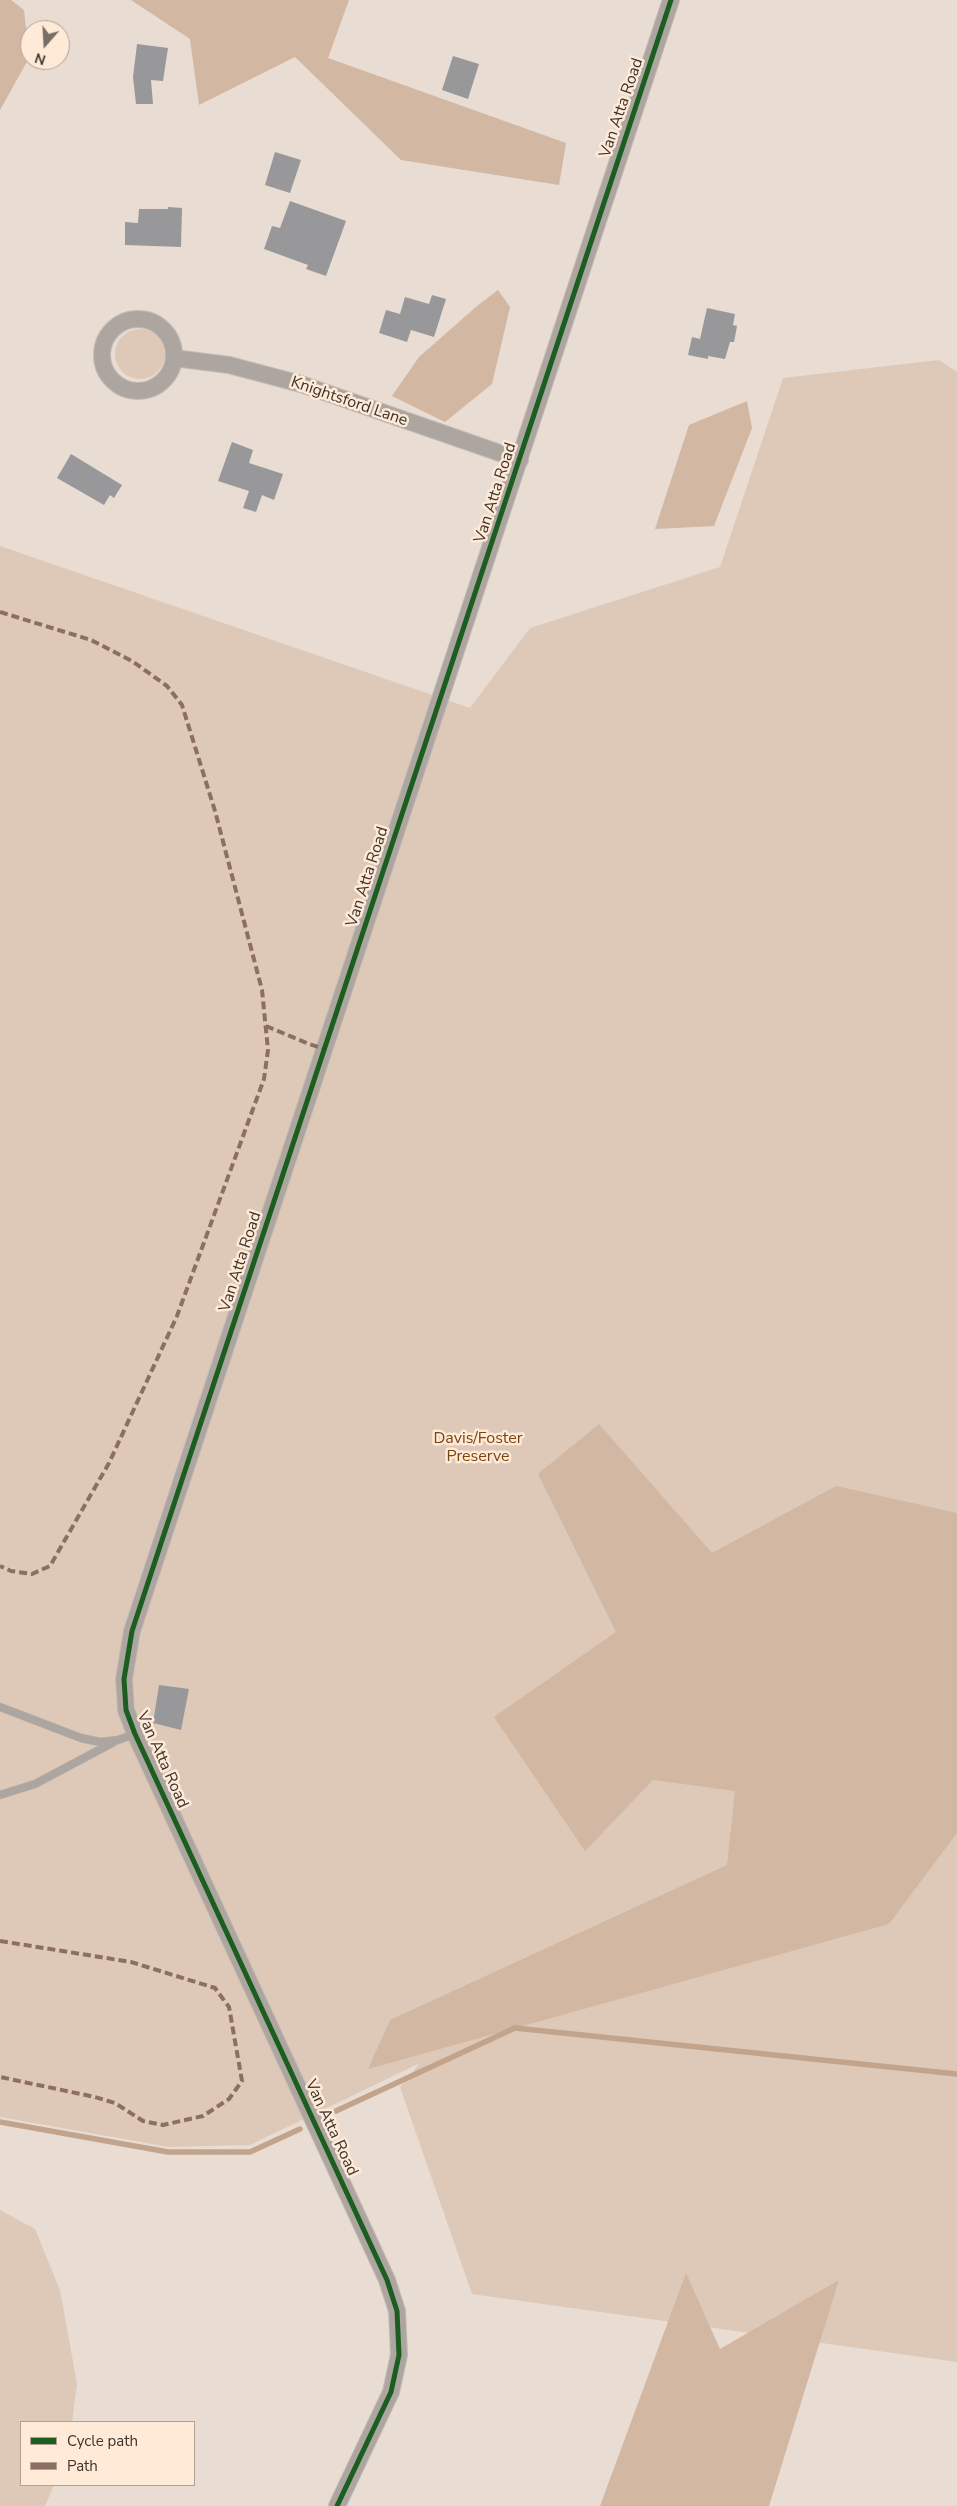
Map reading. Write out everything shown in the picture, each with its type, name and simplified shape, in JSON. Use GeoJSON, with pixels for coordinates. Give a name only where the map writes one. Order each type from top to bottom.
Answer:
{"type":"FeatureCollection","features":[{"type":"Feature","properties":{"kind":"street","name":"Van Atta Road"},"geometry":{"type":"LineString","coordinates":[[337,2506],[391,2392],[399,2355],[397,2311],[387,2280],[135,1734],[126,1710],[124,1679],[132,1631],[671,0]]}},
{"type":"Feature","properties":{"kind":"street"},"geometry":{"type":"LineString","coordinates":[[139,319],[148,320],[165,331],[174,348],[174,358],[168,376],[152,388],[143,391],[124,388],[116,383],[104,367],[102,357],[106,338],[112,330],[129,320],[139,319]]}},
{"type":"Feature","properties":{"kind":"street","name":"Knightsford Lane"},"geometry":{"type":"LineString","coordinates":[[174,358],[229,365],[301,384],[520,460]]}},
{"type":"Feature","properties":{"kind":"lane"},"geometry":{"type":"LineString","coordinates":[[0,1707],[81,1738],[100,1742],[118,1740]]}},
{"type":"Feature","properties":{"kind":"lane"},"geometry":{"type":"LineString","coordinates":[[0,1795],[35,1784],[118,1740],[135,1734]]}},
{"type":"Feature","properties":{"kind":"green space"},"geometry":{"type":"Polygon","coordinates":[[[135,329],[145,329],[158,336],[165,349],[165,359],[158,372],[145,379],[135,379],[126,375],[119,368],[115,359],[115,349],[119,340],[126,333],[135,329]]]}},
{"type":"Feature","properties":{"kind":"green space","name":"Davis/Foster Preserve"},"geometry":{"type":"Polygon","coordinates":[[[939,360],[957,372],[957,2362],[472,2294],[400,2087],[420,2063],[250,2145],[169,2147],[0,2117],[0,546],[470,708],[530,628],[720,567],[783,378],[939,360]]]}},
{"type":"Feature","properties":{"kind":"green space"},"geometry":{"type":"Polygon","coordinates":[[[0,2210],[35,2229],[60,2290],[77,2384],[72,2421],[20,2421],[20,2486],[54,2486],[45,2506],[0,2506],[0,2210]]]}},
{"type":"Feature","properties":{"kind":"shaded area"},"geometry":{"type":"Polygon","coordinates":[[[0,0],[11,0],[24,10],[25,20],[20,20],[20,70],[22,70],[0,110],[0,0]]]}},
{"type":"Feature","properties":{"kind":"shaded area"},"geometry":{"type":"Polygon","coordinates":[[[131,0],[349,0],[328,58],[566,143],[559,185],[401,160],[295,57],[199,105],[190,39],[131,0]]]}},
{"type":"Feature","properties":{"kind":"shaded area"},"geometry":{"type":"Polygon","coordinates":[[[498,290],[510,307],[492,384],[445,422],[392,396],[419,357],[498,290]]]}},
{"type":"Feature","properties":{"kind":"shaded area"},"geometry":{"type":"Polygon","coordinates":[[[747,401],[752,428],[714,526],[655,529],[689,425],[747,401]]]}},
{"type":"Feature","properties":{"kind":"shaded area"},"geometry":{"type":"Polygon","coordinates":[[[599,1424],[712,1553],[836,1486],[957,1513],[957,1833],[889,1924],[368,2069],[390,2020],[727,1865],[735,1791],[653,1780],[585,1851],[494,1717],[616,1632],[538,1474],[599,1424]]]}},
{"type":"Feature","properties":{"kind":"shaded area"},"geometry":{"type":"Polygon","coordinates":[[[686,2273],[720,2349],[839,2280],[769,2506],[600,2506],[686,2273]]]}},
{"type":"Feature","properties":{"kind":"building"},"geometry":{"type":"Polygon","coordinates":[[[137,44],[168,48],[163,81],[151,80],[153,104],[136,104],[133,77],[137,44]]]}},
{"type":"Feature","properties":{"kind":"building"},"geometry":{"type":"Polygon","coordinates":[[[453,56],[479,64],[468,99],[442,90],[453,56]]]}},
{"type":"Feature","properties":{"kind":"building"},"geometry":{"type":"Polygon","coordinates":[[[275,152],[301,160],[290,193],[265,185],[275,152]]]}},
{"type":"Feature","properties":{"kind":"building"},"geometry":{"type":"Polygon","coordinates":[[[290,201],[346,221],[326,276],[306,269],[308,265],[264,249],[272,226],[280,228],[290,201]]]}},
{"type":"Feature","properties":{"kind":"building"},"geometry":{"type":"Polygon","coordinates":[[[168,207],[182,208],[181,247],[125,245],[125,222],[138,223],[139,209],[168,209],[168,207]]]}},
{"type":"Feature","properties":{"kind":"building"},"geometry":{"type":"Polygon","coordinates":[[[432,295],[446,299],[434,337],[411,330],[407,342],[379,333],[386,310],[400,314],[405,297],[429,304],[432,295]]]}},
{"type":"Feature","properties":{"kind":"building"},"geometry":{"type":"Polygon","coordinates":[[[707,308],[735,314],[733,325],[737,326],[734,342],[730,342],[725,359],[708,356],[708,359],[688,355],[692,337],[700,339],[707,308]]]}},
{"type":"Feature","properties":{"kind":"building"},"geometry":{"type":"Polygon","coordinates":[[[232,442],[253,450],[249,463],[283,474],[274,500],[262,495],[256,512],[243,508],[249,491],[218,481],[232,442]]]}},
{"type":"Feature","properties":{"kind":"building"},"geometry":{"type":"Polygon","coordinates":[[[71,454],[122,485],[114,498],[110,495],[104,505],[57,478],[71,454]]]}},
{"type":"Feature","properties":{"kind":"building"},"geometry":{"type":"Polygon","coordinates":[[[159,1685],[189,1689],[181,1730],[153,1723],[159,1685]]]}},
{"type":"Feature","properties":{"kind":"waterway"},"geometry":{"type":"LineString","coordinates":[[336,2111],[515,2028],[957,2074]]}},
{"type":"Feature","properties":{"kind":"waterway"},"geometry":{"type":"LineString","coordinates":[[0,2122],[168,2152],[250,2152],[300,2129]]}},
{"type":"Feature","properties":{"kind":"marked path"},"geometry":{"type":"LineString","coordinates":[[0,612],[91,640],[132,661],[167,686],[182,705],[215,811],[262,990],[268,1050],[264,1079],[177,1316],[109,1463],[50,1566],[32,1574],[11,1571],[0,1566]]}},
{"type":"Feature","properties":{"kind":"marked path"},"geometry":{"type":"LineString","coordinates":[[266,1026],[325,1049]]}},
{"type":"Feature","properties":{"kind":"marked path"},"geometry":{"type":"LineString","coordinates":[[0,1941],[131,1962],[215,1988],[229,2007],[242,2081],[229,2099],[203,2116],[163,2125],[143,2121],[115,2103],[95,2097],[0,2077]]}},
{"type":"Feature","properties":{"kind":"cycle path"},"geometry":{"type":"LineString","coordinates":[[337,2506],[391,2392],[399,2355],[397,2311],[387,2280],[135,1734],[126,1710],[124,1679],[132,1631],[671,0]]}}]}
